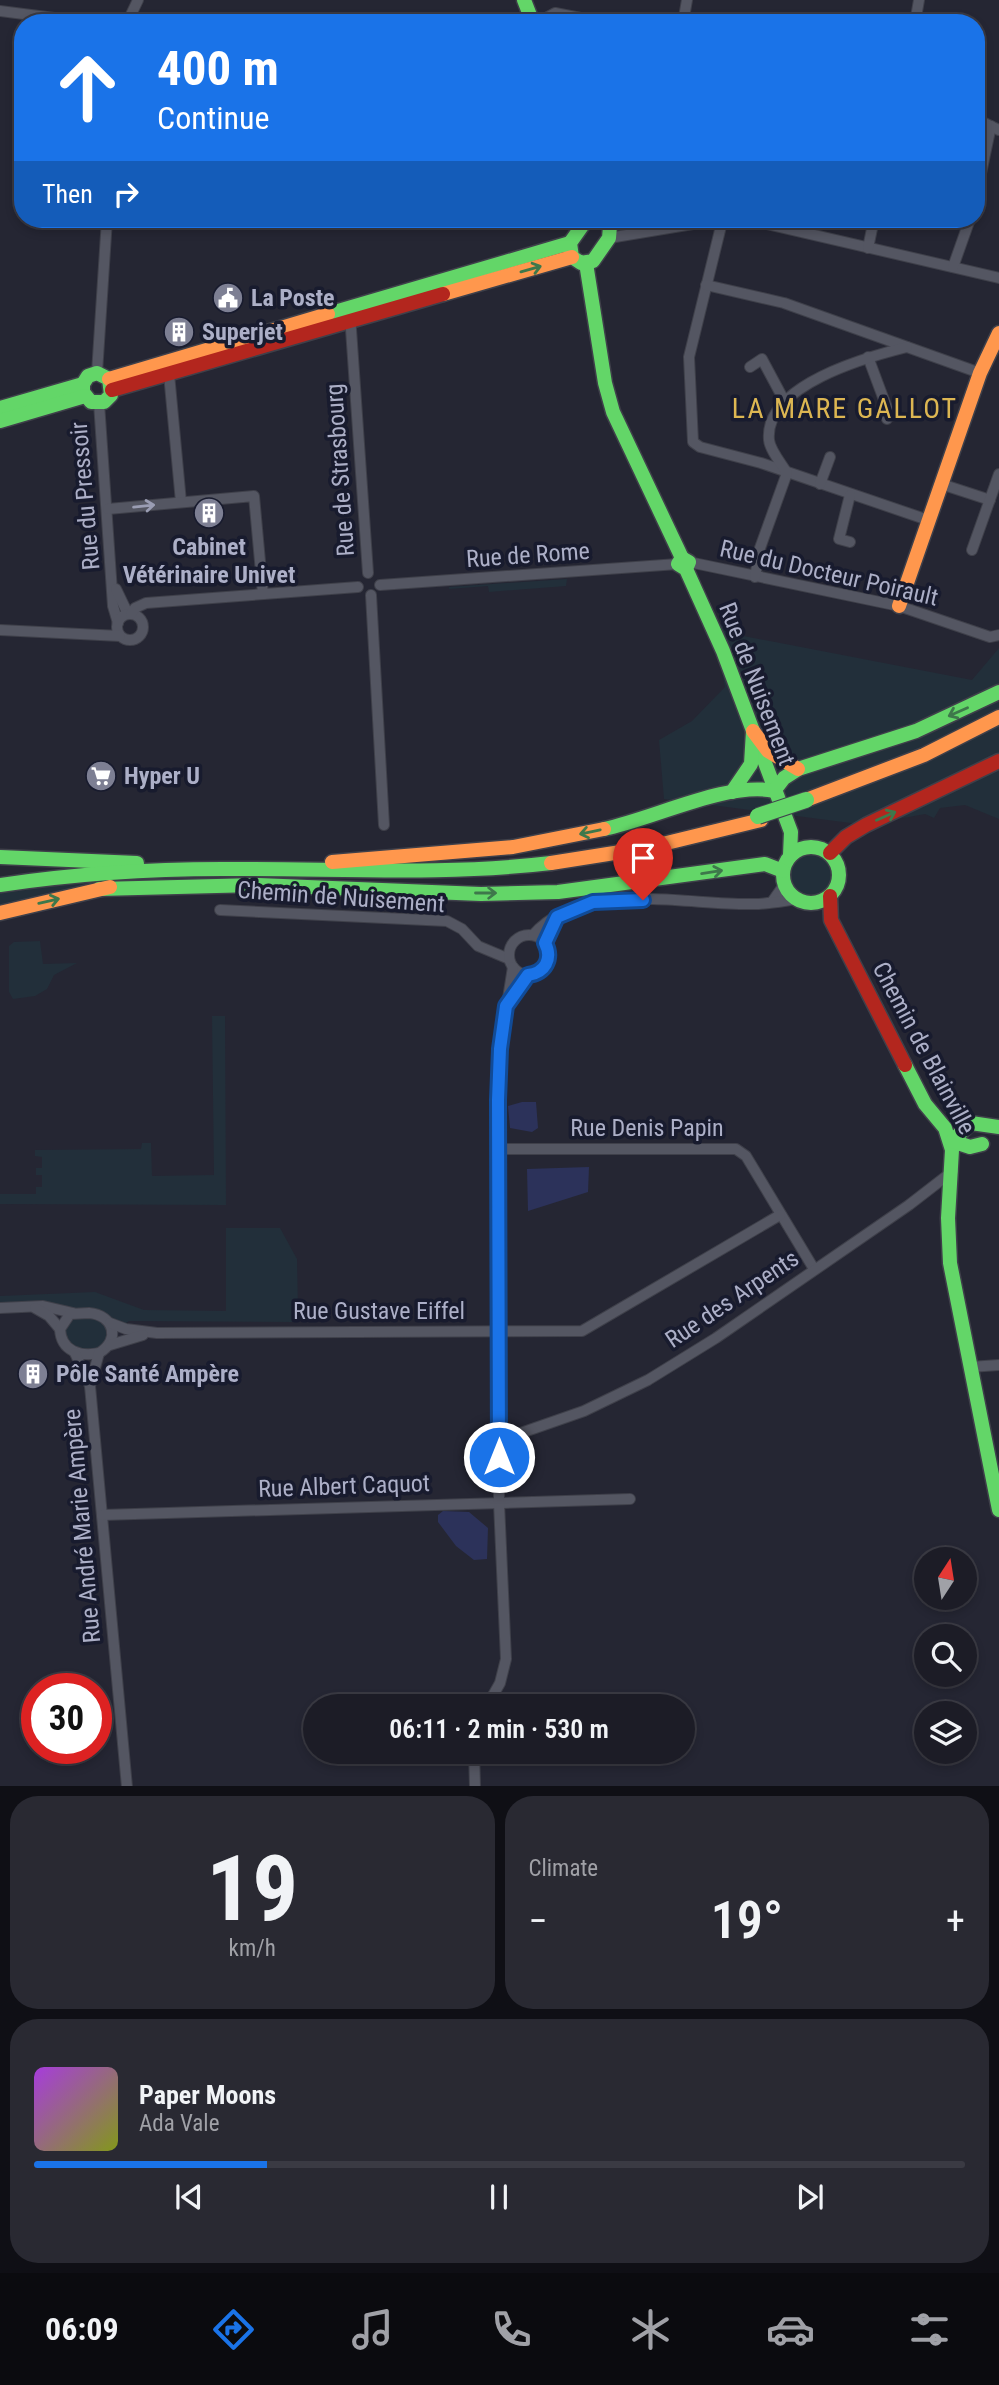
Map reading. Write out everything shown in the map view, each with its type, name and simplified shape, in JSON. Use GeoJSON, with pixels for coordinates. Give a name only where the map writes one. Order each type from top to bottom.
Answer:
{"type":"FeatureCollection","features":[{"type":"Feature","properties":{"kind":"main road"},"geometry":{"type":"LineString","coordinates":[[576,254],[581,228]]}},
{"type":"Feature","properties":{"kind":"main road"},"geometry":{"type":"LineString","coordinates":[[106,381],[576,254],[593,261],[609,238],[610,228]]}},
{"type":"Feature","properties":{"kind":"main road","name":"Rue de Nuisement"},"geometry":{"type":"LineString","coordinates":[[576,254],[613,412],[723,651],[774,791],[792,832],[790,855]]}},
{"type":"Feature","properties":{"kind":"main road"},"geometry":{"type":"LineString","coordinates":[[89,394],[88,376],[106,381],[169,374],[350,315]]}},
{"type":"Feature","properties":{"kind":"main road"},"geometry":{"type":"LineString","coordinates":[[899,606],[980,373],[999,333]]}},
{"type":"Feature","properties":{"kind":"main road"},"geometry":{"type":"LineString","coordinates":[[0,408],[89,394],[108,399],[106,381]]}},
{"type":"Feature","properties":{"kind":"main road"},"geometry":{"type":"LineString","coordinates":[[0,421],[89,394]]}},
{"type":"Feature","properties":{"kind":"main road"},"geometry":{"type":"LineString","coordinates":[[319,863],[513,847],[629,824],[755,787],[774,791],[784,778],[798,769],[916,731],[999,692]]}},
{"type":"Feature","properties":{"kind":"main road"},"geometry":{"type":"LineString","coordinates":[[0,885],[121,871],[488,869],[616,853],[710,835],[807,802],[924,755],[999,720]]}},
{"type":"Feature","properties":{"kind":"main road"},"geometry":{"type":"LineString","coordinates":[[753,731],[768,751],[798,769]]}},
{"type":"Feature","properties":{"kind":"main road"},"geometry":{"type":"LineString","coordinates":[[732,792],[751,764],[753,731]]}},
{"type":"Feature","properties":{"kind":"main road"},"geometry":{"type":"LineString","coordinates":[[830,853],[846,837],[866,825],[999,761]]}},
{"type":"Feature","properties":{"kind":"main road"},"geometry":{"type":"LineString","coordinates":[[0,857],[137,863],[416,865],[528,859],[628,846],[760,818]]}},
{"type":"Feature","properties":{"kind":"main road","name":"Rue de Nuisement"},"geometry":{"type":"LineString","coordinates":[[792,832],[811,846]]}},
{"type":"Feature","properties":{"kind":"main road"},"geometry":{"type":"LineString","coordinates":[[99,889],[258,885],[481,894],[583,889],[670,879],[765,863],[784,878],[804,901],[830,896],[836,888],[839,869],[830,853],[811,846],[790,855],[784,878]]}},
{"type":"Feature","properties":{"kind":"main road"},"geometry":{"type":"LineString","coordinates":[[0,913],[99,889],[156,881],[491,874],[587,861],[616,853]]}},
{"type":"Feature","properties":{"kind":"main road"},"geometry":{"type":"LineString","coordinates":[[0,877],[137,863]]}},
{"type":"Feature","properties":{"kind":"main road","name":"Chemin de Blainville"},"geometry":{"type":"LineString","coordinates":[[830,896],[831,920],[925,1104],[938,1117],[952,1141],[954,1171],[947,1232],[950,1263],[999,1510]]}},
{"type":"Feature","properties":{"kind":"main road","name":"Chemin de Blainville"},"geometry":{"type":"LineString","coordinates":[[804,901],[831,920]]}},
{"type":"Feature","properties":{"kind":"main road"},"geometry":{"type":"LineString","coordinates":[[938,1117],[999,1127]]}},
{"type":"Feature","properties":{"kind":"main road"},"geometry":{"type":"LineString","coordinates":[[971,1123],[952,1141],[970,1147],[982,1144]]}},
{"type":"Feature","properties":{"kind":"main road"},"geometry":{"type":"LineString","coordinates":[[971,1123],[980,1128],[982,1144]]}},
{"type":"Feature","properties":{"kind":"main road"},"geometry":{"type":"LineString","coordinates":[[954,1171],[999,1132]]}},
{"type":"Feature","properties":{"kind":"street"},"geometry":{"type":"LineString","coordinates":[[548,14],[557,8],[577,14]]}},
{"type":"Feature","properties":{"kind":"street"},"geometry":{"type":"LineString","coordinates":[[985,164],[995,128]]}},
{"type":"Feature","properties":{"kind":"street"},"geometry":{"type":"LineString","coordinates":[[106,381],[107,228]]}},
{"type":"Feature","properties":{"kind":"street"},"geometry":{"type":"LineString","coordinates":[[609,238],[660,228]]}},
{"type":"Feature","properties":{"kind":"street"},"geometry":{"type":"LineString","coordinates":[[720,228],[689,357],[693,442],[700,447],[928,520]]}},
{"type":"Feature","properties":{"kind":"street"},"geometry":{"type":"LineString","coordinates":[[784,228],[999,278]]}},
{"type":"Feature","properties":{"kind":"street"},"geometry":{"type":"LineString","coordinates":[[868,248],[872,228]]}},
{"type":"Feature","properties":{"kind":"street"},"geometry":{"type":"LineString","coordinates":[[953,267],[967,228]]}},
{"type":"Feature","properties":{"kind":"street"},"geometry":{"type":"LineString","coordinates":[[706,285],[784,303],[980,373]]}},
{"type":"Feature","properties":{"kind":"street","name":"Rue de Strasbourg"},"geometry":{"type":"LineString","coordinates":[[350,315],[368,573],[360,577],[358,587],[362,593],[371,595]]}},
{"type":"Feature","properties":{"kind":"street"},"geometry":{"type":"LineString","coordinates":[[787,473],[769,443],[770,424],[785,402],[817,379],[851,361],[907,347]]}},
{"type":"Feature","properties":{"kind":"street"},"geometry":{"type":"LineString","coordinates":[[868,357],[887,408],[887,419]]}},
{"type":"Feature","properties":{"kind":"street"},"geometry":{"type":"LineString","coordinates":[[750,367],[762,359],[785,402]]}},
{"type":"Feature","properties":{"kind":"street"},"geometry":{"type":"LineString","coordinates":[[169,374],[181,502]]}},
{"type":"Feature","properties":{"kind":"street","name":"Rue du Pressoir"},"geometry":{"type":"LineString","coordinates":[[89,394],[108,509],[115,630]]}},
{"type":"Feature","properties":{"kind":"street"},"geometry":{"type":"LineString","coordinates":[[820,484],[830,457]]}},
{"type":"Feature","properties":{"kind":"street"},"geometry":{"type":"LineString","coordinates":[[755,577],[760,548],[787,473]]}},
{"type":"Feature","properties":{"kind":"street"},"geometry":{"type":"LineString","coordinates":[[972,550],[999,474]]}},
{"type":"Feature","properties":{"kind":"street"},"geometry":{"type":"LineString","coordinates":[[941,484],[990,500]]}},
{"type":"Feature","properties":{"kind":"street"},"geometry":{"type":"LineString","coordinates":[[850,495],[839,539],[850,542]]}},
{"type":"Feature","properties":{"kind":"street"},"geometry":{"type":"LineString","coordinates":[[108,509],[254,496],[263,594]]}},
{"type":"Feature","properties":{"kind":"street","name":"Rue du Docteur Poirault"},"geometry":{"type":"LineString","coordinates":[[684,563],[899,606],[990,637],[999,635]]}},
{"type":"Feature","properties":{"kind":"street","name":"Rue de Rome"},"geometry":{"type":"LineString","coordinates":[[380,585],[684,563]]}},
{"type":"Feature","properties":{"kind":"street"},"geometry":{"type":"LineString","coordinates":[[368,573],[376,575],[380,585],[371,595],[384,825]]}},
{"type":"Feature","properties":{"kind":"street","name":"Rue du Pressoir"},"geometry":{"type":"LineString","coordinates":[[114,586],[133,616]]}},
{"type":"Feature","properties":{"kind":"street"},"geometry":{"type":"LineString","coordinates":[[0,630],[115,630],[155,604],[358,587]]}},
{"type":"Feature","properties":{"kind":"street"},"geometry":{"type":"LineString","coordinates":[[115,630],[127,640],[139,638],[144,626],[133,616]]}},
{"type":"Feature","properties":{"kind":"street"},"geometry":{"type":"LineString","coordinates":[[772,902],[784,878]]}},
{"type":"Feature","properties":{"kind":"street"},"geometry":{"type":"LineString","coordinates":[[492,950],[510,947],[522,936],[533,935],[557,917],[593,902],[804,901]]}},
{"type":"Feature","properties":{"kind":"street","name":"Chemin de Nuisement"},"geometry":{"type":"LineString","coordinates":[[220,910],[447,921],[462,929],[478,946],[492,950],[511,963]]}},
{"type":"Feature","properties":{"kind":"street"},"geometry":{"type":"LineString","coordinates":[[545,943],[557,917]]}},
{"type":"Feature","properties":{"kind":"street"},"geometry":{"type":"LineString","coordinates":[[506,1006],[528,975],[538,972],[547,964],[549,954],[545,943],[533,935]]}},
{"type":"Feature","properties":{"kind":"street"},"geometry":{"type":"LineString","coordinates":[[494,1694],[500,1683],[506,1659],[499,1503],[498,1149],[500,1049],[511,963],[510,947]]}},
{"type":"Feature","properties":{"kind":"street"},"geometry":{"type":"LineString","coordinates":[[511,963],[528,975]]}},
{"type":"Feature","properties":{"kind":"street","name":"Rue Denis Papin"},"geometry":{"type":"LineString","coordinates":[[498,1149],[736,1149],[746,1156],[814,1269]]}},
{"type":"Feature","properties":{"kind":"street","name":"Rue des Arpents"},"geometry":{"type":"LineString","coordinates":[[519,1434],[584,1411],[648,1380],[716,1338],[954,1171]]}},
{"type":"Feature","properties":{"kind":"street","name":"Rue Gustave Eiffel"},"geometry":{"type":"LineString","coordinates":[[110,1323],[126,1329],[158,1333],[582,1331],[780,1215]]}},
{"type":"Feature","properties":{"kind":"street"},"geometry":{"type":"LineString","coordinates":[[0,1308],[31,1307],[48,1307],[74,1313],[96,1313],[110,1323],[113,1335],[110,1345],[99,1353],[75,1353],[62,1342],[60,1329],[49,1316],[31,1307]]}},
{"type":"Feature","properties":{"kind":"street"},"geometry":{"type":"LineString","coordinates":[[60,1329],[67,1316],[74,1313]]}},
{"type":"Feature","properties":{"kind":"street","name":"Rue Gustave Eiffel"},"geometry":{"type":"LineString","coordinates":[[110,1345],[121,1339],[158,1333]]}},
{"type":"Feature","properties":{"kind":"street","name":"Rue André Marie Ampère"},"geometry":{"type":"LineString","coordinates":[[75,1353],[90,1386],[127,1786]]}},
{"type":"Feature","properties":{"kind":"street","name":"Rue André Marie Ampère"},"geometry":{"type":"LineString","coordinates":[[90,1386],[99,1353]]}},
{"type":"Feature","properties":{"kind":"street"},"geometry":{"type":"LineString","coordinates":[[970,1367],[999,1365]]}},
{"type":"Feature","properties":{"kind":"street","name":"Rue Albert Caquot"},"geometry":{"type":"LineString","coordinates":[[103,1515],[629,1499]]}},
{"type":"Feature","properties":{"kind":"street"},"geometry":{"type":"LineString","coordinates":[[474,1764],[475,1786]]}},
{"type":"Feature","properties":{"kind":"shaded area"},"geometry":{"type":"Polygon","coordinates":[[[567,579],[566,586],[489,592],[488,586],[449,589],[449,587],[567,579]]]}},
{"type":"Feature","properties":{"kind":"shaded area"},"geometry":{"type":"Polygon","coordinates":[[[712,617],[733,634],[972,680],[999,648],[999,819],[965,805],[940,808],[934,818],[925,814],[866,825],[664,799],[659,740],[692,721],[725,687],[712,617]]]}},
{"type":"Feature","properties":{"kind":"shaded area"},"geometry":{"type":"Polygon","coordinates":[[[811,849],[828,857],[836,874],[828,891],[811,899],[794,891],[786,874],[794,857],[811,849]]]}},
{"type":"Feature","properties":{"kind":"shaded area"},"geometry":{"type":"Polygon","coordinates":[[[221,875],[119,883],[0,910],[0,889],[44,882],[221,875]]]}},
{"type":"Feature","properties":{"kind":"shaded area"},"geometry":{"type":"Polygon","coordinates":[[[40,941],[43,964],[77,963],[54,975],[47,989],[35,996],[13,999],[9,992],[9,946],[14,942],[40,941]]]}},
{"type":"Feature","properties":{"kind":"shaded area"},"geometry":{"type":"Polygon","coordinates":[[[212,1016],[225,1016],[226,1205],[0,1204],[0,1194],[36,1194],[36,1187],[42,1187],[42,1175],[36,1175],[36,1168],[42,1168],[42,1157],[35,1156],[35,1150],[141,1149],[142,1143],[151,1143],[152,1176],[214,1175],[212,1016]]]}},
{"type":"Feature","properties":{"kind":"shaded area"},"geometry":{"type":"Polygon","coordinates":[[[226,1228],[280,1228],[297,1259],[298,1308],[295,1322],[129,1321],[123,1325],[97,1310],[0,1304],[0,1296],[95,1292],[144,1310],[226,1311],[226,1228]]]}},
{"type":"Feature","properties":{"kind":"shaded area"},"geometry":{"type":"Polygon","coordinates":[[[72,1318],[98,1318],[108,1326],[108,1340],[97,1350],[76,1350],[63,1331],[72,1318]]]}},
{"type":"Feature","properties":{"kind":"water"},"geometry":{"type":"Polygon","coordinates":[[[536,1102],[538,1128],[532,1132],[510,1128],[508,1106],[536,1102]]]}},
{"type":"Feature","properties":{"kind":"water"},"geometry":{"type":"Polygon","coordinates":[[[589,1167],[588,1192],[528,1211],[527,1169],[589,1167]]]}},
{"type":"Feature","properties":{"kind":"water"},"geometry":{"type":"Polygon","coordinates":[[[443,1511],[469,1512],[488,1528],[487,1559],[474,1560],[456,1546],[438,1522],[438,1515],[443,1511]]]}},
{"type":"Feature","properties":{"kind":"traffic: fast"},"geometry":{"type":"LineString","coordinates":[[524,0],[529,14]]}},
{"type":"Feature","properties":{"kind":"traffic: fast"},"geometry":{"type":"LineString","coordinates":[[581,228],[570,243],[572,257],[581,263],[593,261],[609,238],[610,228]]}},
{"type":"Feature","properties":{"kind":"traffic: fast"},"geometry":{"type":"LineString","coordinates":[[328,314],[570,243]]}},
{"type":"Feature","properties":{"kind":"traffic: fast"},"geometry":{"type":"LineString","coordinates":[[586,263],[605,383],[613,412],[682,558]]}},
{"type":"Feature","properties":{"kind":"traffic: fast"},"geometry":{"type":"LineString","coordinates":[[0,408],[83,384],[88,376],[97,373],[109,379],[111,395],[104,402],[91,402],[83,392],[83,384]]}},
{"type":"Feature","properties":{"kind":"traffic: fast"},"geometry":{"type":"LineString","coordinates":[[0,421],[85,396]]}},
{"type":"Feature","properties":{"kind":"traffic: fast"},"geometry":{"type":"LineString","coordinates":[[686,569],[678,564],[682,558],[689,562],[686,569],[723,651],[791,832],[790,855]]}},
{"type":"Feature","properties":{"kind":"traffic: fast"},"geometry":{"type":"LineString","coordinates":[[604,829],[735,791],[774,791],[784,778],[798,769],[916,731],[999,692]]}},
{"type":"Feature","properties":{"kind":"traffic: fast"},"geometry":{"type":"LineString","coordinates":[[732,792],[751,764],[753,731]]}},
{"type":"Feature","properties":{"kind":"traffic: fast"},"geometry":{"type":"LineString","coordinates":[[758,816],[806,800]]}},
{"type":"Feature","properties":{"kind":"traffic: fast"},"geometry":{"type":"LineString","coordinates":[[805,847],[817,847],[827,851],[835,859],[839,875],[835,891],[827,899],[817,903],[805,903],[795,899],[787,891],[783,881],[783,869],[787,859],[795,851],[805,847]]}},
{"type":"Feature","properties":{"kind":"traffic: fast"},"geometry":{"type":"LineString","coordinates":[[0,857],[137,863]]}},
{"type":"Feature","properties":{"kind":"traffic: fast"},"geometry":{"type":"LineString","coordinates":[[0,885],[83,875],[166,870],[428,870],[551,863]]}},
{"type":"Feature","properties":{"kind":"traffic: fast"},"geometry":{"type":"LineString","coordinates":[[99,889],[258,885],[481,894],[558,892],[765,864],[783,871]]}},
{"type":"Feature","properties":{"kind":"traffic: fast"},"geometry":{"type":"LineString","coordinates":[[905,1065],[925,1104],[945,1128],[952,1150],[948,1218],[950,1263],[999,1510]]}},
{"type":"Feature","properties":{"kind":"traffic: fast"},"geometry":{"type":"LineString","coordinates":[[982,1144],[970,1147],[952,1141],[971,1123],[999,1127]]}},
{"type":"Feature","properties":{"kind":"traffic: slow"},"geometry":{"type":"LineString","coordinates":[[443,294],[572,257]]}},
{"type":"Feature","properties":{"kind":"traffic: slow"},"geometry":{"type":"LineString","coordinates":[[109,379],[328,314]]}},
{"type":"Feature","properties":{"kind":"traffic: slow"},"geometry":{"type":"LineString","coordinates":[[899,606],[980,373],[999,333]]}},
{"type":"Feature","properties":{"kind":"traffic: slow"},"geometry":{"type":"LineString","coordinates":[[806,800],[924,755],[999,717]]}},
{"type":"Feature","properties":{"kind":"traffic: slow"},"geometry":{"type":"LineString","coordinates":[[753,731],[768,751],[798,769]]}},
{"type":"Feature","properties":{"kind":"traffic: slow"},"geometry":{"type":"LineString","coordinates":[[551,863],[646,848],[761,820]]}},
{"type":"Feature","properties":{"kind":"traffic: slow"},"geometry":{"type":"LineString","coordinates":[[332,862],[513,847],[604,829]]}},
{"type":"Feature","properties":{"kind":"traffic: slow"},"geometry":{"type":"LineString","coordinates":[[0,913],[110,887]]}},
{"type":"Feature","properties":{"kind":"traffic: jam"},"geometry":{"type":"LineString","coordinates":[[112,390],[443,294]]}},
{"type":"Feature","properties":{"kind":"traffic: jam"},"geometry":{"type":"LineString","coordinates":[[830,853],[846,837],[866,825],[999,761]]}},
{"type":"Feature","properties":{"kind":"traffic: jam"},"geometry":{"type":"LineString","coordinates":[[830,896],[831,920],[905,1065]]}},
{"type":"Feature","properties":{"kind":"place","name":"La Poste"},"geometry":{"type":"Point","coordinates":[228,298]}},
{"type":"Feature","properties":{"kind":"place","name":"Superjet"},"geometry":{"type":"Point","coordinates":[179,332]}},
{"type":"Feature","properties":{"kind":"place","name":"Cabinet Vétérinaire Univet"},"geometry":{"type":"Point","coordinates":[209,513]}},
{"type":"Feature","properties":{"kind":"place","name":"Hyper U"},"geometry":{"type":"Point","coordinates":[101,776]}},
{"type":"Feature","properties":{"kind":"place","name":"Pôle Santé Ampère"},"geometry":{"type":"Point","coordinates":[33,1374]}},
{"type":"Feature","properties":{"kind":"district","name":"LA MARE GALLOT"},"geometry":{"type":"Point","coordinates":[845,408]}},
{"type":"Feature","properties":{"kind":"route"},"geometry":{"type":"LineString","coordinates":[[499,1457],[498,1100],[500,1049],[506,1006],[528,975],[538,972],[547,964],[549,954],[545,943],[557,917],[593,902],[643,900]]}}]}
